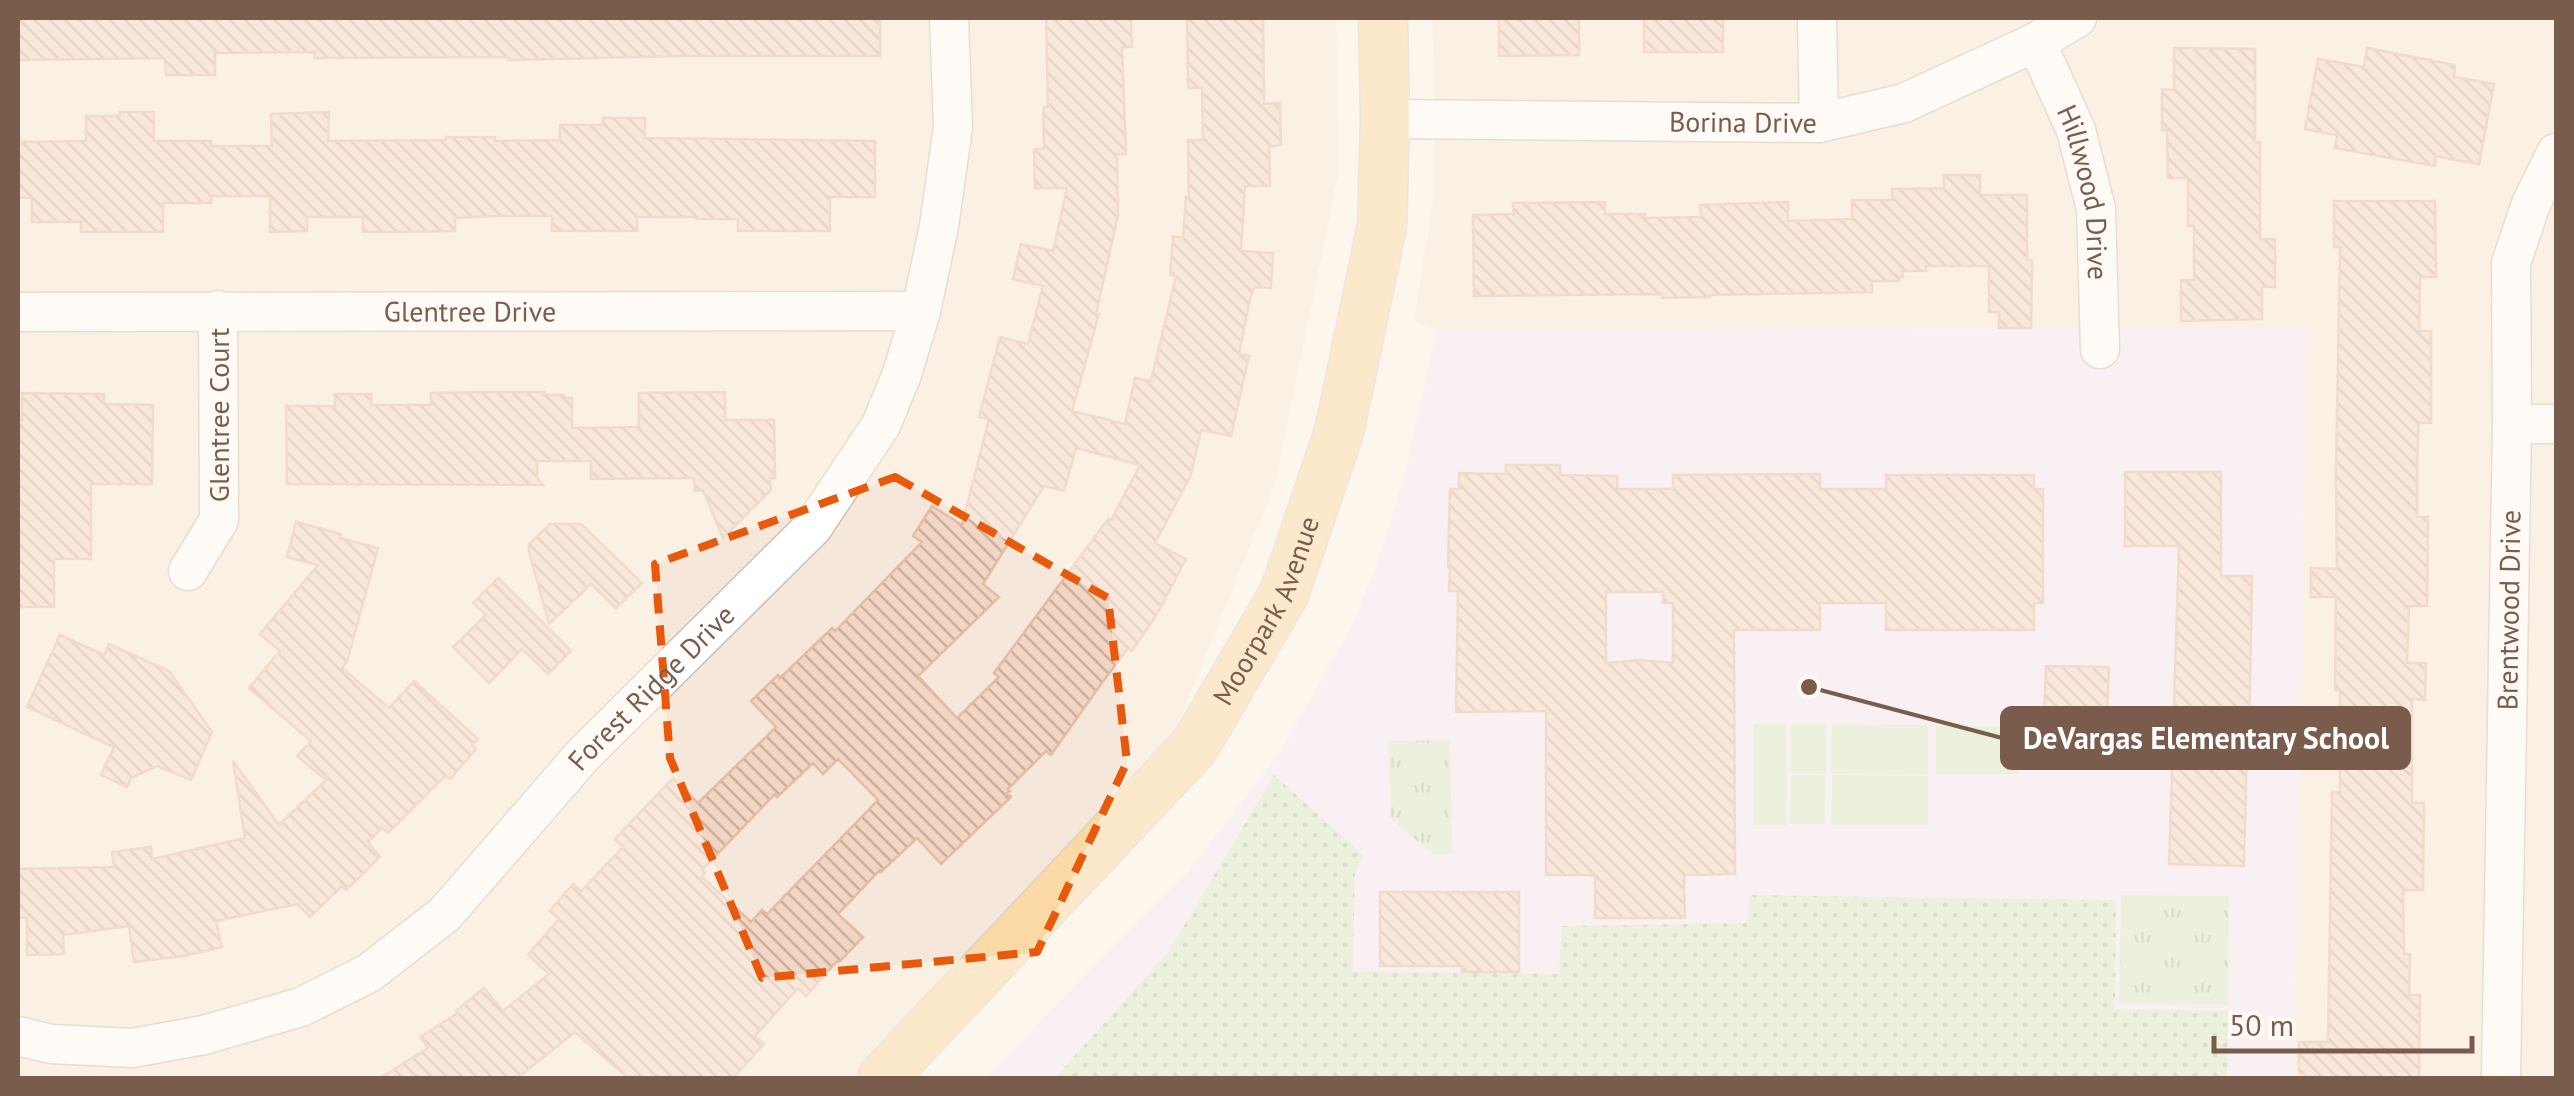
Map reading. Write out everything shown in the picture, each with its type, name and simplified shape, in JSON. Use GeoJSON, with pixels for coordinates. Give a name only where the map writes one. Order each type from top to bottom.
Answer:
{"type":"FeatureCollection","features":[{"type":"Feature","properties":{"kind":"main road","name":"Moorpark Avenue"},"geometry":{"type":"LineString","coordinates":[[882,1078],[1194,747],[1284,594],[1339,432],[1382,226],[1384,18]]}},
{"type":"Feature","properties":{"kind":"street","name":"Forest Ridge Drive"},"geometry":{"type":"LineString","coordinates":[[18,1036],[51,1044],[89,1063],[132,1048],[204,1035],[301,1007],[369,973],[445,914],[584,755],[812,528],[881,425],[921,311],[939,226],[953,127],[949,18]]}},
{"type":"Feature","properties":{"kind":"street"},"geometry":{"type":"LineString","coordinates":[[1818,18],[1819,123]]}},
{"type":"Feature","properties":{"kind":"street","name":"Borina Drive"},"geometry":{"type":"LineString","coordinates":[[1385,119],[1819,123],[1904,103],[2036,42],[2078,18]]}},
{"type":"Feature","properties":{"kind":"street","name":"Hillwood Drive"},"geometry":{"type":"LineString","coordinates":[[2036,42],[2076,130],[2096,210],[2100,350]]}},
{"type":"Feature","properties":{"kind":"street","name":"Brentwood Drive"},"geometry":{"type":"LineString","coordinates":[[2501,1078],[2511,264],[2530,204],[2556,153]]}},
{"type":"Feature","properties":{"kind":"street","name":"Glentree Court"},"geometry":{"type":"LineString","coordinates":[[188,571],[220,520],[218,310]]}},
{"type":"Feature","properties":{"kind":"street","name":"Glentree Drive"},"geometry":{"type":"LineString","coordinates":[[18,312],[921,311]]}},
{"type":"Feature","properties":{"kind":"street"},"geometry":{"type":"LineString","coordinates":[[2512,424],[2556,424]]}},
{"type":"Feature","properties":{"kind":"highlighted area"},"geometry":{"type":"Polygon","coordinates":[[[895,477],[1108,598],[1127,762],[1037,952],[762,978],[670,758],[655,564],[895,477]]]}},
{"type":"Feature","properties":{"kind":"shaded area"},"geometry":{"type":"Polygon","coordinates":[[[18,18],[1336,18],[1339,169],[1275,484],[1171,741],[856,1078],[18,1078],[18,18]]]}},
{"type":"Feature","properties":{"kind":"shaded area"},"geometry":{"type":"Polygon","coordinates":[[[1433,18],[2556,18],[2556,1078],[2294,1078],[2307,328],[1437,329],[1414,321],[1435,188],[1433,18]]]}},
{"type":"Feature","properties":{"kind":"shaded area"},"geometry":{"type":"Polygon","coordinates":[[[2307,328],[2294,1078],[984,1078],[1189,871],[1282,749],[1353,624],[1376,567],[1404,478],[1437,329],[2307,328]]]}},
{"type":"Feature","properties":{"kind":"green space"},"geometry":{"type":"Polygon","coordinates":[[[1753,724],[1786,724],[1787,825],[1754,825],[1753,724]]]}},
{"type":"Feature","properties":{"kind":"green space"},"geometry":{"type":"Polygon","coordinates":[[[1791,724],[1826,724],[1826,774],[1790,773],[1791,724]]]}},
{"type":"Feature","properties":{"kind":"green space"},"geometry":{"type":"Polygon","coordinates":[[[1832,724],[1928,725],[1928,774],[1831,774],[1832,724]]]}},
{"type":"Feature","properties":{"kind":"green space"},"geometry":{"type":"Polygon","coordinates":[[[1936,726],[2019,726],[2019,774],[1936,774],[1936,726]]]}},
{"type":"Feature","properties":{"kind":"green space"},"geometry":{"type":"Polygon","coordinates":[[[1450,740],[1452,854],[1433,854],[1391,819],[1388,741],[1450,740]]]}},
{"type":"Feature","properties":{"kind":"green space"},"geometry":{"type":"Polygon","coordinates":[[[1274,775],[1364,856],[1355,871],[1353,971],[1559,974],[1562,926],[1747,923],[1750,895],[2116,900],[2115,1009],[2229,1011],[2227,1078],[1055,1078],[1169,951],[1274,775]]]}},
{"type":"Feature","properties":{"kind":"green space"},"geometry":{"type":"Polygon","coordinates":[[[1791,775],[1826,775],[1825,824],[1790,824],[1791,775]]]}},
{"type":"Feature","properties":{"kind":"green space"},"geometry":{"type":"Polygon","coordinates":[[[1832,775],[1928,776],[1928,825],[1831,825],[1832,775]]]}},
{"type":"Feature","properties":{"kind":"green space"},"geometry":{"type":"Polygon","coordinates":[[[2121,895],[2229,896],[2228,1005],[2119,1004],[2121,895]]]}},
{"type":"Feature","properties":{"kind":"building"},"geometry":{"type":"Polygon","coordinates":[[[18,18],[880,18],[880,56],[509,60],[314,58],[315,52],[215,53],[215,75],[166,75],[165,58],[18,60],[18,18]]]}},
{"type":"Feature","properties":{"kind":"building"},"geometry":{"type":"Polygon","coordinates":[[[1046,18],[1131,18],[1132,47],[1122,47],[1126,154],[1117,154],[1118,215],[1099,314],[1072,411],[1125,424],[1135,378],[1151,381],[1176,276],[1170,275],[1173,236],[1183,238],[1186,197],[1189,198],[1188,140],[1203,140],[1202,88],[1188,88],[1187,18],[1263,18],[1264,104],[1280,103],[1281,145],[1269,147],[1270,186],[1245,186],[1241,251],[1273,253],[1271,288],[1254,287],[1250,299],[1239,354],[1249,356],[1231,436],[1201,430],[1191,475],[1155,543],[1186,559],[1132,651],[1126,651],[1051,755],[1046,751],[1008,789],[1011,797],[941,864],[917,838],[838,914],[863,937],[806,996],[798,988],[755,1036],[764,1044],[733,1078],[628,1078],[575,1032],[517,1078],[380,1078],[428,1048],[420,1037],[458,1013],[484,988],[503,1011],[549,974],[528,955],[559,919],[550,911],[573,884],[581,891],[623,847],[615,839],[673,778],[698,803],[776,727],[751,701],[832,628],[835,631],[922,542],[913,536],[932,506],[962,525],[989,419],[979,417],[1000,337],[1028,344],[1043,286],[1013,279],[1021,244],[1053,251],[1067,188],[1035,188],[1034,149],[1044,149],[1043,114],[1044,107],[1048,107],[1046,18]],[[1076,448],[1064,491],[1044,486],[983,584],[999,597],[918,676],[957,718],[999,677],[994,673],[1111,520],[1140,465],[1076,448]],[[838,759],[823,774],[813,763],[777,797],[775,794],[702,870],[702,877],[751,922],[762,910],[767,914],[878,800],[838,759]]]}},
{"type":"Feature","properties":{"kind":"building"},"geometry":{"type":"Polygon","coordinates":[[[1499,18],[1579,18],[1579,55],[1499,56],[1499,18]]]}},
{"type":"Feature","properties":{"kind":"building"},"geometry":{"type":"Polygon","coordinates":[[[1644,18],[1723,18],[1723,52],[1644,52],[1644,18]]]}},
{"type":"Feature","properties":{"kind":"building"},"geometry":{"type":"Polygon","coordinates":[[[2174,48],[2255,49],[2260,239],[2275,239],[2275,287],[2262,287],[2262,319],[2181,321],[2181,280],[2194,280],[2194,226],[2188,226],[2188,178],[2168,178],[2167,130],[2162,130],[2162,89],[2174,90],[2174,48]]]}},
{"type":"Feature","properties":{"kind":"building"},"geometry":{"type":"Polygon","coordinates":[[[2367,48],[2455,65],[2454,77],[2494,84],[2479,164],[2435,156],[2435,166],[2335,148],[2337,135],[2305,129],[2318,59],[2364,67],[2367,48]]]}},
{"type":"Feature","properties":{"kind":"building"},"geometry":{"type":"Polygon","coordinates":[[[120,112],[154,112],[154,141],[211,141],[211,146],[272,146],[271,114],[329,112],[328,141],[446,137],[560,140],[560,125],[603,125],[603,118],[645,118],[645,138],[875,141],[875,197],[830,197],[830,231],[738,231],[738,219],[637,217],[637,231],[552,231],[552,216],[495,216],[455,218],[455,231],[400,232],[363,232],[363,217],[307,217],[307,231],[270,232],[270,196],[211,196],[211,203],[163,203],[163,232],[81,232],[81,222],[32,222],[32,198],[18,198],[18,142],[86,141],[86,116],[120,116],[120,112]]]}},
{"type":"Feature","properties":{"kind":"building"},"geometry":{"type":"Polygon","coordinates":[[[1944,175],[1980,175],[1980,195],[2027,195],[2027,260],[2032,260],[2031,328],[1999,328],[1999,312],[1989,312],[1989,266],[1926,266],[1926,271],[1902,271],[1899,281],[1872,281],[1872,292],[1662,298],[1661,294],[1474,296],[1473,215],[1514,214],[1513,203],[1605,202],[1605,214],[1645,214],[1645,218],[1701,217],[1700,205],[1788,202],[1788,221],[1852,219],[1852,200],[1892,200],[1892,189],[1944,188],[1944,175]]]}},
{"type":"Feature","properties":{"kind":"building"},"geometry":{"type":"Polygon","coordinates":[[[2334,201],[2435,201],[2436,277],[2420,277],[2419,331],[2431,331],[2431,423],[2419,423],[2417,462],[2417,517],[2428,517],[2427,606],[2409,606],[2407,663],[2426,663],[2425,700],[2412,699],[2412,803],[2424,803],[2423,890],[2403,890],[2404,954],[2410,954],[2409,995],[2420,995],[2419,1078],[2311,1078],[2299,1072],[2299,1042],[2328,1042],[2332,792],[2340,792],[2336,597],[2311,597],[2311,568],[2337,569],[2340,247],[2334,247],[2334,201]]]}},
{"type":"Feature","properties":{"kind":"building"},"geometry":{"type":"Polygon","coordinates":[[[544,392],[572,398],[572,428],[639,427],[639,393],[725,392],[725,420],[774,420],[775,478],[770,478],[771,490],[723,538],[703,490],[695,491],[694,478],[591,479],[591,461],[537,461],[537,478],[543,485],[287,484],[286,406],[335,406],[335,394],[371,394],[371,405],[431,405],[431,393],[544,392]]]}},
{"type":"Feature","properties":{"kind":"building"},"geometry":{"type":"Polygon","coordinates":[[[22,393],[104,394],[104,404],[153,405],[152,484],[91,484],[91,559],[54,559],[54,607],[18,607],[18,420],[22,420],[22,393]]]}},
{"type":"Feature","properties":{"kind":"building"},"geometry":{"type":"Polygon","coordinates":[[[1506,465],[1560,465],[1560,475],[1617,476],[1617,489],[1673,489],[1673,475],[1820,474],[1820,489],[1886,489],[1886,475],[2034,475],[2034,489],[2043,489],[2043,603],[2034,603],[2034,630],[1886,630],[1886,603],[1820,603],[1820,630],[1734,630],[1735,874],[1684,875],[1685,918],[1595,918],[1595,875],[1546,875],[1546,711],[1456,712],[1458,591],[1449,591],[1450,489],[1459,489],[1459,473],[1506,474],[1506,465]],[[1606,592],[1606,663],[1673,663],[1673,603],[1663,603],[1663,592],[1606,592]]]}},
{"type":"Feature","properties":{"kind":"building"},"geometry":{"type":"Polygon","coordinates":[[[2125,472],[2221,472],[2221,576],[2252,576],[2244,866],[2169,864],[2179,546],[2125,546],[2125,472]]]}},
{"type":"Feature","properties":{"kind":"building"},"geometry":{"type":"Polygon","coordinates":[[[296,522],[378,548],[347,662],[342,668],[389,708],[414,681],[478,739],[472,745],[476,749],[450,779],[445,776],[388,833],[382,828],[368,842],[380,857],[310,917],[297,904],[216,921],[222,947],[184,956],[134,962],[129,926],[63,935],[64,954],[27,955],[27,918],[18,918],[18,869],[114,867],[112,852],[151,847],[152,859],[245,838],[233,761],[279,825],[326,780],[297,756],[311,741],[249,688],[280,651],[260,634],[318,565],[287,557],[296,522]]]}},
{"type":"Feature","properties":{"kind":"building"},"geometry":{"type":"Polygon","coordinates":[[[550,524],[581,524],[642,583],[616,608],[591,584],[549,624],[529,544],[550,524]]]}},
{"type":"Feature","properties":{"kind":"building"},"geometry":{"type":"Polygon","coordinates":[[[498,578],[571,651],[548,674],[522,649],[489,683],[453,647],[486,615],[473,603],[498,578]]]}},
{"type":"Feature","properties":{"kind":"building"},"geometry":{"type":"Polygon","coordinates":[[[60,635],[104,655],[109,644],[169,671],[212,732],[191,780],[157,766],[131,778],[127,787],[101,775],[114,747],[27,707],[60,635]]]}},
{"type":"Feature","properties":{"kind":"building"},"geometry":{"type":"Polygon","coordinates":[[[2046,666],[2109,667],[2107,716],[2044,714],[2046,666]]]}},
{"type":"Feature","properties":{"kind":"building"},"geometry":{"type":"Polygon","coordinates":[[[1380,892],[1519,892],[1519,972],[1462,972],[1462,966],[1380,966],[1380,892]]]}},
{"type":"Feature","properties":{"kind":"place","name":"DeVargas Elementary School"},"geometry":{"type":"Point","coordinates":[1809,687]}}]}
